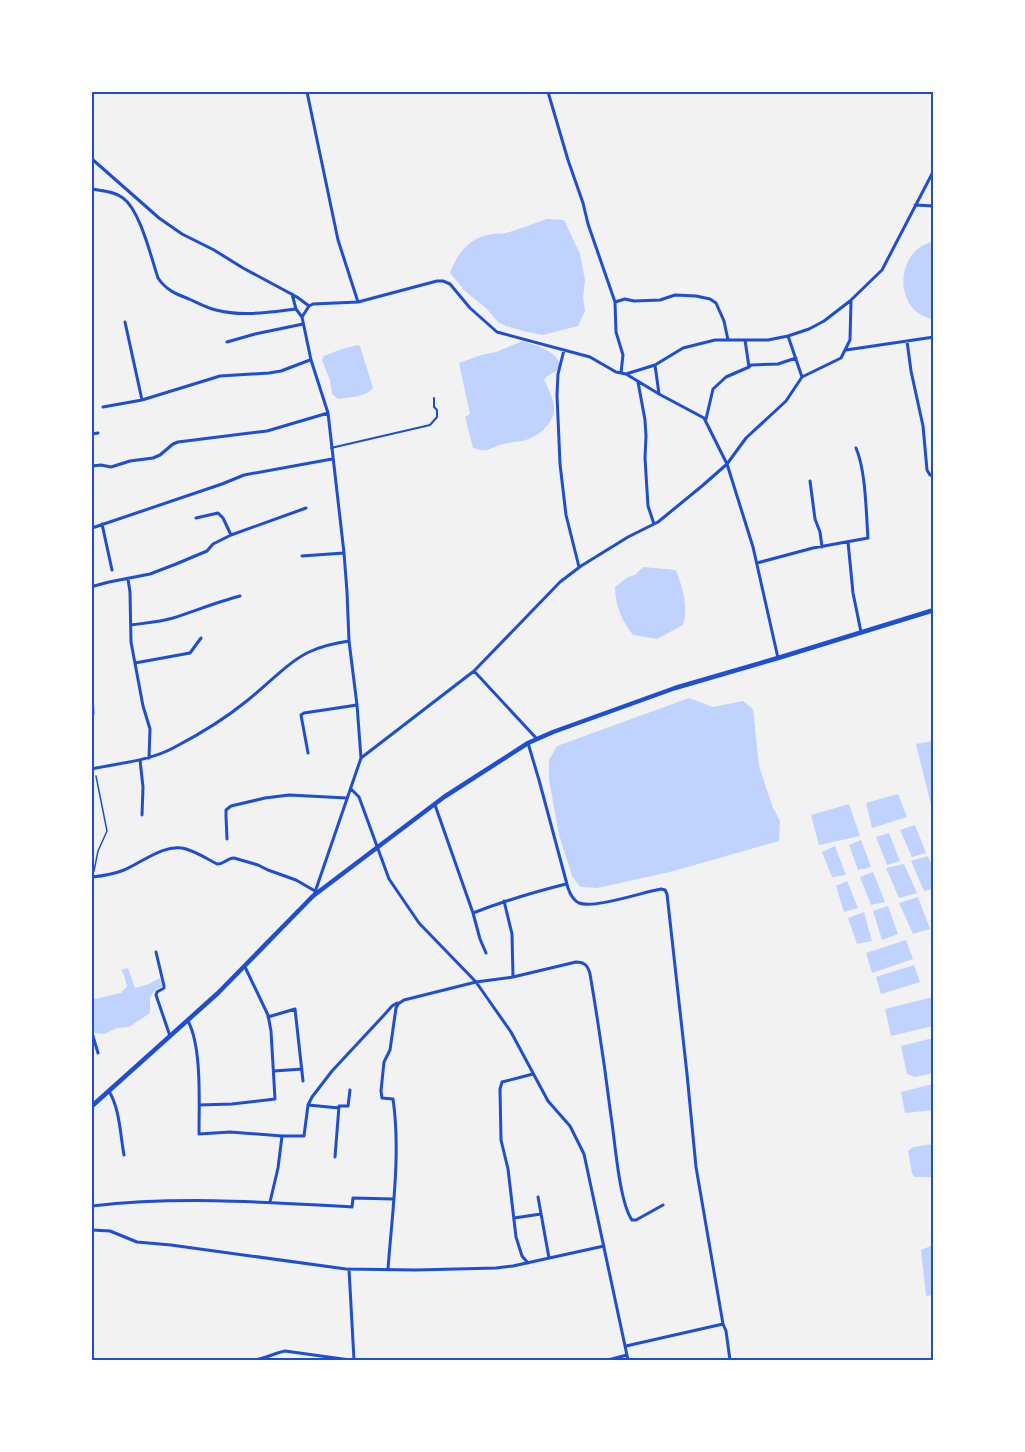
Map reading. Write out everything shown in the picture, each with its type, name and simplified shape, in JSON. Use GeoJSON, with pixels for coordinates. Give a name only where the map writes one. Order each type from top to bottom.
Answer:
{"type":"FeatureCollection","features":[{"type":"Feature","properties":{"kind":"main road"},"geometry":{"type":"LineString","coordinates":[[92,1106],[188,1021],[244,967],[314,893],[435,805],[528,743],[603,713],[675,688],[933,610]]}},
{"type":"Feature","properties":{"kind":"street"},"geometry":{"type":"LineString","coordinates":[[308,92],[338,240],[358,302]]}},
{"type":"Feature","properties":{"kind":"street"},"geometry":{"type":"LineString","coordinates":[[548,92],[588,224],[615,302],[616,332],[623,355],[621,373]]}},
{"type":"Feature","properties":{"kind":"street"},"geometry":{"type":"LineString","coordinates":[[92,159],[159,218],[182,234],[292,294],[309,306]]}},
{"type":"Feature","properties":{"kind":"street"},"geometry":{"type":"LineString","coordinates":[[626,374],[655,365],[683,348],[715,340],[768,340],[810,329],[824,321],[851,300],[882,270],[933,170]]}},
{"type":"Feature","properties":{"kind":"street"},"geometry":{"type":"LineString","coordinates":[[92,189],[116,194],[131,205],[140,223],[158,278],[163,286],[172,292],[215,310],[229,312],[260,313],[296,309]]}},
{"type":"Feature","properties":{"kind":"street"},"geometry":{"type":"LineString","coordinates":[[123,197],[130,192]]}},
{"type":"Feature","properties":{"kind":"street"},"geometry":{"type":"LineString","coordinates":[[915,206],[933,206]]}},
{"type":"Feature","properties":{"kind":"street"},"geometry":{"type":"LineString","coordinates":[[302,317],[313,304],[358,302],[443,281],[450,284],[470,308],[497,332],[590,357],[616,372],[626,374],[704,418],[727,464],[753,547],[778,658]]}},
{"type":"Feature","properties":{"kind":"street"},"geometry":{"type":"LineString","coordinates":[[92,877],[125,870],[169,849],[180,848],[190,850],[217,864],[234,858],[258,865],[297,880],[314,893],[351,788],[361,758],[349,641],[344,553],[328,413],[311,360],[302,317],[296,309],[292,294]]}},
{"type":"Feature","properties":{"kind":"street"},"geometry":{"type":"LineString","coordinates":[[615,302],[624,299],[660,300],[675,295],[710,299],[716,303],[724,321],[728,340]]}},
{"type":"Feature","properties":{"kind":"street"},"geometry":{"type":"LineString","coordinates":[[361,758],[474,671],[560,582],[579,567],[628,537],[658,522],[702,486],[727,464],[746,438],[786,401],[802,377],[841,358],[850,340],[851,300]]}},
{"type":"Feature","properties":{"kind":"street"},"geometry":{"type":"LineString","coordinates":[[125,322],[142,400]]}},
{"type":"Feature","properties":{"kind":"street"},"geometry":{"type":"LineString","coordinates":[[227,342],[303,324]]}},
{"type":"Feature","properties":{"kind":"street"},"geometry":{"type":"LineString","coordinates":[[788,336],[802,377]]}},
{"type":"Feature","properties":{"kind":"street"},"geometry":{"type":"LineString","coordinates":[[845,350],[933,337]]}},
{"type":"Feature","properties":{"kind":"street"},"geometry":{"type":"LineString","coordinates":[[745,340],[749,367]]}},
{"type":"Feature","properties":{"kind":"street"},"geometry":{"type":"LineString","coordinates":[[907,341],[923,426],[927,470],[933,477]]}},
{"type":"Feature","properties":{"kind":"street"},"geometry":{"type":"LineString","coordinates":[[564,350],[558,374],[557,395],[560,464],[566,515],[579,567]]}},
{"type":"Feature","properties":{"kind":"street"},"geometry":{"type":"LineString","coordinates":[[706,420],[713,389],[726,377],[752,365],[778,364],[796,358]]}},
{"type":"Feature","properties":{"kind":"street"},"geometry":{"type":"LineString","coordinates":[[103,407],[142,400],[220,376],[269,373],[311,360]]}},
{"type":"Feature","properties":{"kind":"street"},"geometry":{"type":"LineString","coordinates":[[655,365],[659,394]]}},
{"type":"Feature","properties":{"kind":"street"},"geometry":{"type":"LineString","coordinates":[[638,382],[646,428],[648,506],[654,524]]}},
{"type":"Feature","properties":{"kind":"street"},"geometry":{"type":"LineString","coordinates":[[331,448],[430,425],[437,417],[434,398]]}},
{"type":"Feature","properties":{"kind":"street"},"geometry":{"type":"LineString","coordinates":[[92,466],[115,467],[130,461],[153,458],[178,442],[267,431],[328,413]]}},
{"type":"Feature","properties":{"kind":"street"},"geometry":{"type":"LineString","coordinates":[[92,434],[98,433]]}},
{"type":"Feature","properties":{"kind":"street"},"geometry":{"type":"LineString","coordinates":[[757,563],[868,538],[862,471],[856,448]]}},
{"type":"Feature","properties":{"kind":"street"},"geometry":{"type":"LineString","coordinates":[[92,528],[244,475],[332,459]]}},
{"type":"Feature","properties":{"kind":"street"},"geometry":{"type":"LineString","coordinates":[[810,482],[822,547]]}},
{"type":"Feature","properties":{"kind":"street"},"geometry":{"type":"LineString","coordinates":[[92,588],[109,582],[150,574],[207,551],[213,544],[231,535],[306,508]]}},
{"type":"Feature","properties":{"kind":"street"},"geometry":{"type":"LineString","coordinates":[[196,518],[218,513],[231,535]]}},
{"type":"Feature","properties":{"kind":"street"},"geometry":{"type":"LineString","coordinates":[[102,524],[112,570]]}},
{"type":"Feature","properties":{"kind":"street"},"geometry":{"type":"LineString","coordinates":[[848,542],[853,593],[861,633]]}},
{"type":"Feature","properties":{"kind":"street"},"geometry":{"type":"LineString","coordinates":[[302,556],[344,553]]}},
{"type":"Feature","properties":{"kind":"street"},"geometry":{"type":"LineString","coordinates":[[128,579],[131,642],[143,706],[150,729],[149,758]]}},
{"type":"Feature","properties":{"kind":"street"},"geometry":{"type":"LineString","coordinates":[[131,625],[174,618],[240,596]]}},
{"type":"Feature","properties":{"kind":"street"},"geometry":{"type":"LineString","coordinates":[[135,663],[190,653],[201,638]]}},
{"type":"Feature","properties":{"kind":"street"},"geometry":{"type":"LineString","coordinates":[[92,769],[160,755],[246,702],[309,652],[324,646],[349,641]]}},
{"type":"Feature","properties":{"kind":"street"},"geometry":{"type":"LineString","coordinates":[[474,671],[537,738]]}},
{"type":"Feature","properties":{"kind":"street"},"geometry":{"type":"LineString","coordinates":[[92,693],[93,714]]}},
{"type":"Feature","properties":{"kind":"street"},"geometry":{"type":"LineString","coordinates":[[308,753],[301,715],[357,705]]}},
{"type":"Feature","properties":{"kind":"street"},"geometry":{"type":"LineString","coordinates":[[528,743],[567,884],[575,900],[582,904],[595,904],[661,889],[667,894],[696,1167],[726,1331],[729,1360]]}},
{"type":"Feature","properties":{"kind":"street"},"geometry":{"type":"LineString","coordinates":[[140,760],[143,788],[142,815]]}},
{"type":"Feature","properties":{"kind":"street"},"geometry":{"type":"LineString","coordinates":[[351,788],[358,797],[389,879],[419,923],[476,982],[511,1032],[548,1101],[570,1126],[584,1154],[628,1360]]}},
{"type":"Feature","properties":{"kind":"street"},"geometry":{"type":"LineString","coordinates":[[227,839],[226,810],[231,806],[289,795],[347,798]]}},
{"type":"Feature","properties":{"kind":"street"},"geometry":{"type":"LineString","coordinates":[[435,805],[486,953]]}},
{"type":"Feature","properties":{"kind":"street"},"geometry":{"type":"LineString","coordinates":[[473,913],[504,900],[567,884]]}},
{"type":"Feature","properties":{"kind":"street"},"geometry":{"type":"LineString","coordinates":[[504,900],[512,934],[513,976]]}},
{"type":"Feature","properties":{"kind":"street"},"geometry":{"type":"LineString","coordinates":[[156,952],[164,988],[156,994],[170,1036]]}},
{"type":"Feature","properties":{"kind":"street"},"geometry":{"type":"LineString","coordinates":[[188,1021],[195,1039],[199,1134],[230,1132],[304,1136],[308,1105],[320,1085],[392,1006],[400,1001],[476,982],[581,962],[588,968],[602,1049],[619,1179],[628,1212],[632,1220],[636,1220],[663,1205]]}},
{"type":"Feature","properties":{"kind":"street"},"geometry":{"type":"LineString","coordinates":[[199,1105],[275,1099],[271,1030],[268,1017],[244,967]]}},
{"type":"Feature","properties":{"kind":"street"},"geometry":{"type":"LineString","coordinates":[[388,1269],[395,1157],[395,1114],[393,1099],[382,1098],[381,1091],[384,1062],[390,1050],[396,1008],[400,1001]]}},
{"type":"Feature","properties":{"kind":"street"},"geometry":{"type":"LineString","coordinates":[[268,1017],[295,1009],[303,1081]]}},
{"type":"Feature","properties":{"kind":"street"},"geometry":{"type":"LineString","coordinates":[[92,1034],[98,1053]]}},
{"type":"Feature","properties":{"kind":"street"},"geometry":{"type":"LineString","coordinates":[[274,1071],[302,1069]]}},
{"type":"Feature","properties":{"kind":"street"},"geometry":{"type":"LineString","coordinates":[[528,1263],[522,1256],[517,1242],[508,1169],[501,1140],[500,1089],[502,1082],[533,1074]]}},
{"type":"Feature","properties":{"kind":"street"},"geometry":{"type":"LineString","coordinates":[[308,1105],[339,1108],[348,1106],[350,1090]]}},
{"type":"Feature","properties":{"kind":"street"},"geometry":{"type":"LineString","coordinates":[[109,1091],[119,1117],[124,1155]]}},
{"type":"Feature","properties":{"kind":"street"},"geometry":{"type":"LineString","coordinates":[[336,1157],[339,1108]]}},
{"type":"Feature","properties":{"kind":"street"},"geometry":{"type":"LineString","coordinates":[[270,1202],[282,1136]]}},
{"type":"Feature","properties":{"kind":"street"},"geometry":{"type":"LineString","coordinates":[[538,1197],[549,1258]]}},
{"type":"Feature","properties":{"kind":"street"},"geometry":{"type":"LineString","coordinates":[[92,1206],[171,1200],[270,1202],[351,1207],[352,1198],[393,1199]]}},
{"type":"Feature","properties":{"kind":"street"},"geometry":{"type":"LineString","coordinates":[[514,1218],[541,1214]]}},
{"type":"Feature","properties":{"kind":"street"},"geometry":{"type":"LineString","coordinates":[[92,1230],[110,1231],[143,1244],[171,1245],[349,1269],[496,1268],[604,1246]]}},
{"type":"Feature","properties":{"kind":"street"},"geometry":{"type":"LineString","coordinates":[[255,1360],[285,1351],[352,1360],[349,1269]]}},
{"type":"Feature","properties":{"kind":"street"},"geometry":{"type":"LineString","coordinates":[[626,1346],[723,1324]]}},
{"type":"Feature","properties":{"kind":"street"},"geometry":{"type":"LineString","coordinates":[[608,1360],[627,1355]]}},
{"type":"Feature","properties":{"kind":"path"},"geometry":{"type":"LineString","coordinates":[[92,877],[98,851],[107,831],[96,776]]}},
{"type":"Feature","properties":{"kind":"water"},"geometry":{"type":"Polygon","coordinates":[[[547,219],[564,220],[580,254],[585,280],[583,298],[585,311],[578,326],[543,335],[498,322],[486,308],[466,292],[450,273],[464,248],[475,240],[490,234],[506,233],[547,219]]]}},
{"type":"Feature","properties":{"kind":"water"},"geometry":{"type":"Polygon","coordinates":[[[933,242],[934,319],[920,314],[910,305],[903,280],[905,268],[911,256],[920,247],[933,242]]]}},
{"type":"Feature","properties":{"kind":"water"},"geometry":{"type":"Polygon","coordinates":[[[523,341],[547,350],[557,358],[559,363],[559,369],[544,380],[553,403],[554,412],[550,422],[542,431],[523,441],[485,450],[473,448],[465,417],[470,414],[459,363],[523,341]]]}},
{"type":"Feature","properties":{"kind":"water"},"geometry":{"type":"Polygon","coordinates":[[[360,346],[373,388],[362,395],[338,399],[332,394],[330,380],[322,360],[324,356],[360,346]]]}},
{"type":"Feature","properties":{"kind":"water"},"geometry":{"type":"Polygon","coordinates":[[[643,567],[676,570],[684,597],[683,625],[657,639],[633,635],[622,618],[616,600],[615,587],[628,577],[635,575],[643,567]]]}},
{"type":"Feature","properties":{"kind":"water"},"geometry":{"type":"Polygon","coordinates":[[[689,698],[713,707],[743,701],[753,709],[759,766],[773,808],[780,821],[779,841],[670,872],[597,888],[580,887],[572,876],[559,835],[549,780],[549,760],[557,746],[689,698]]]}},
{"type":"Feature","properties":{"kind":"water"},"geometry":{"type":"Polygon","coordinates":[[[933,741],[934,813],[916,744],[933,741]]]}},
{"type":"Feature","properties":{"kind":"water"},"geometry":{"type":"Polygon","coordinates":[[[898,794],[907,817],[872,828],[866,803],[898,794]]]}},
{"type":"Feature","properties":{"kind":"water"},"geometry":{"type":"Polygon","coordinates":[[[849,804],[860,836],[819,845],[811,815],[849,804]]]}},
{"type":"Feature","properties":{"kind":"water"},"geometry":{"type":"Polygon","coordinates":[[[915,825],[926,853],[912,857],[900,830],[915,825]]]}},
{"type":"Feature","properties":{"kind":"water"},"geometry":{"type":"Polygon","coordinates":[[[889,833],[900,861],[887,865],[876,837],[889,833]]]}},
{"type":"Feature","properties":{"kind":"water"},"geometry":{"type":"Polygon","coordinates":[[[861,840],[871,867],[858,870],[849,845],[861,840]]]}},
{"type":"Feature","properties":{"kind":"water"},"geometry":{"type":"Polygon","coordinates":[[[835,846],[846,875],[832,877],[822,852],[835,846]]]}},
{"type":"Feature","properties":{"kind":"water"},"geometry":{"type":"Polygon","coordinates":[[[928,856],[933,869],[933,889],[924,891],[911,861],[928,856]]]}},
{"type":"Feature","properties":{"kind":"water"},"geometry":{"type":"Polygon","coordinates":[[[904,864],[917,893],[899,898],[886,868],[904,864]]]}},
{"type":"Feature","properties":{"kind":"water"},"geometry":{"type":"Polygon","coordinates":[[[873,872],[885,902],[871,905],[860,877],[873,872]]]}},
{"type":"Feature","properties":{"kind":"water"},"geometry":{"type":"Polygon","coordinates":[[[847,881],[858,908],[844,912],[836,886],[847,881]]]}},
{"type":"Feature","properties":{"kind":"water"},"geometry":{"type":"Polygon","coordinates":[[[918,897],[930,929],[913,934],[899,903],[918,897]]]}},
{"type":"Feature","properties":{"kind":"water"},"geometry":{"type":"Polygon","coordinates":[[[888,906],[898,934],[882,940],[873,911],[888,906]]]}},
{"type":"Feature","properties":{"kind":"water"},"geometry":{"type":"Polygon","coordinates":[[[864,912],[872,941],[857,944],[848,918],[864,912]]]}},
{"type":"Feature","properties":{"kind":"water"},"geometry":{"type":"Polygon","coordinates":[[[906,940],[913,959],[872,973],[866,953],[906,940]]]}},
{"type":"Feature","properties":{"kind":"water"},"geometry":{"type":"Polygon","coordinates":[[[914,965],[920,982],[881,994],[876,977],[914,965]]]}},
{"type":"Feature","properties":{"kind":"water"},"geometry":{"type":"Polygon","coordinates":[[[128,968],[135,988],[160,978],[162,987],[156,989],[150,997],[150,1013],[129,1027],[117,1028],[104,1034],[95,1033],[92,1029],[92,996],[95,999],[121,993],[127,986],[121,970],[128,968]]]}},
{"type":"Feature","properties":{"kind":"water"},"geometry":{"type":"Polygon","coordinates":[[[933,997],[933,1026],[891,1036],[885,1009],[933,997]]]}},
{"type":"Feature","properties":{"kind":"water"},"geometry":{"type":"Polygon","coordinates":[[[933,1038],[933,1073],[915,1077],[907,1074],[901,1046],[933,1038]]]}},
{"type":"Feature","properties":{"kind":"water"},"geometry":{"type":"Polygon","coordinates":[[[933,1084],[933,1110],[905,1113],[901,1092],[933,1084]]]}},
{"type":"Feature","properties":{"kind":"water"},"geometry":{"type":"Polygon","coordinates":[[[933,1144],[933,1177],[914,1177],[908,1151],[913,1147],[933,1144]]]}},
{"type":"Feature","properties":{"kind":"water"},"geometry":{"type":"Polygon","coordinates":[[[933,1245],[933,1295],[926,1296],[921,1250],[933,1245]]]}}]}
